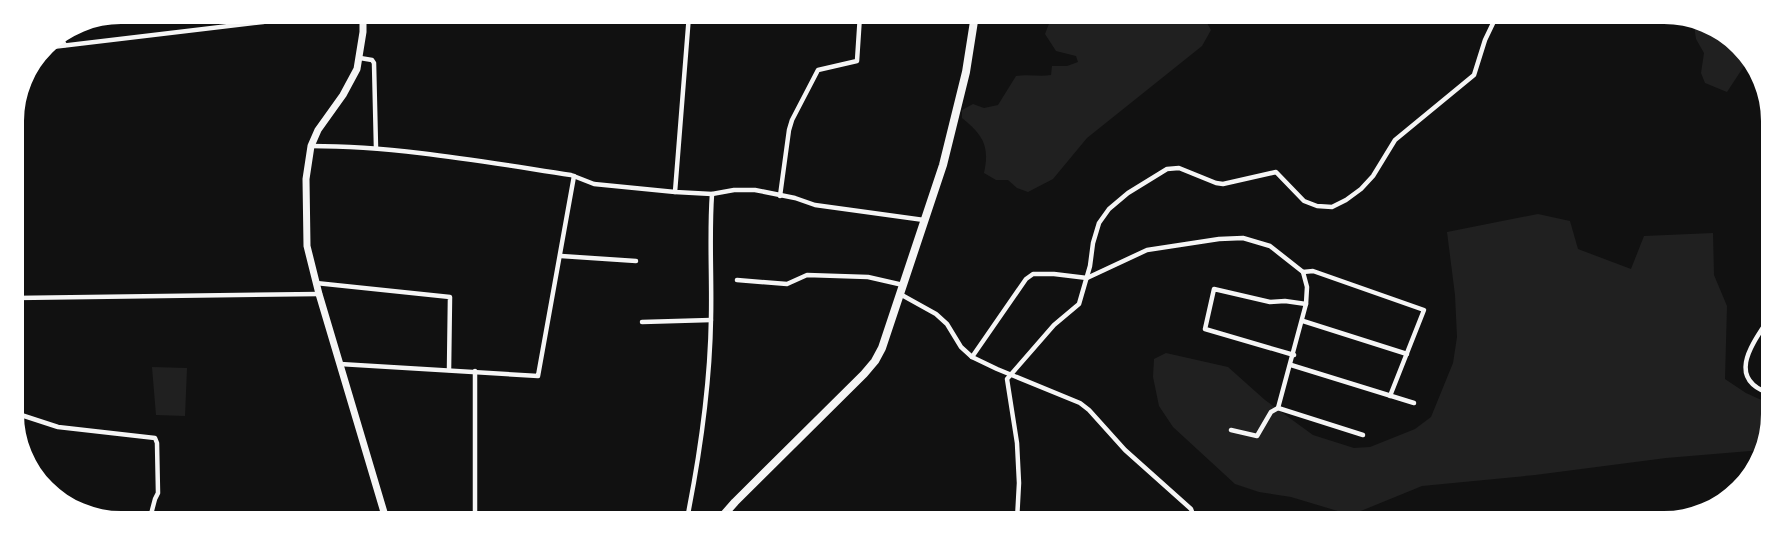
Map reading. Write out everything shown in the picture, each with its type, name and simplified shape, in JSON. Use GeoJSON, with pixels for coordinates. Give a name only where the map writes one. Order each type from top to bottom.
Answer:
{"type":"FeatureCollection","features":[{"type":"Feature","properties":{"kind":"highway"},"geometry":{"type":"LineString","coordinates":[[728,511],[875,361],[882,348],[943,165],[966,72],[974,24]]}},
{"type":"Feature","properties":{"kind":"main road"},"geometry":{"type":"LineString","coordinates":[[363,24],[360,58],[352,79],[326,117],[311,146],[306,179],[307,246],[319,294],[384,511]]}},
{"type":"Feature","properties":{"kind":"street"},"geometry":{"type":"LineString","coordinates":[[61,46],[246,24]]}},
{"type":"Feature","properties":{"kind":"street"},"geometry":{"type":"LineString","coordinates":[[675,192],[688,24]]}},
{"type":"Feature","properties":{"kind":"street"},"geometry":{"type":"LineString","coordinates":[[780,196],[792,120],[818,70],[857,61],[859,24]]}},
{"type":"Feature","properties":{"kind":"street"},"geometry":{"type":"LineString","coordinates":[[1017,511],[1017,443],[1007,379],[1054,325],[1079,304],[1099,223],[1109,209],[1167,169],[1179,168],[1223,184],[1276,172],[1304,201],[1317,206],[1332,207],[1361,189],[1373,176],[1395,140],[1474,75],[1493,24]]}},
{"type":"Feature","properties":{"kind":"street"},"geometry":{"type":"LineString","coordinates":[[360,58],[372,60],[374,63],[376,148]]}},
{"type":"Feature","properties":{"kind":"street"},"geometry":{"type":"LineString","coordinates":[[311,146],[376,148],[574,176],[594,184],[711,194],[734,190],[754,190],[795,198],[815,205],[924,220]]}},
{"type":"Feature","properties":{"kind":"street"},"geometry":{"type":"LineString","coordinates":[[340,364],[534,376],[539,374],[574,176]]}},
{"type":"Feature","properties":{"kind":"street"},"geometry":{"type":"LineString","coordinates":[[688,511],[703,426],[711,320],[711,194]]}},
{"type":"Feature","properties":{"kind":"street"},"geometry":{"type":"LineString","coordinates":[[972,357],[1026,279],[1033,274],[1087,278],[1147,250],[1219,239],[1243,238],[1270,246],[1303,272],[1307,287],[1306,304],[1278,408],[1271,412],[1257,436],[1231,430]]}},
{"type":"Feature","properties":{"kind":"street"},"geometry":{"type":"LineString","coordinates":[[561,256],[636,261]]}},
{"type":"Feature","properties":{"kind":"street"},"geometry":{"type":"LineString","coordinates":[[1303,272],[1313,271],[1424,310],[1390,396]]}},
{"type":"Feature","properties":{"kind":"street"},"geometry":{"type":"LineString","coordinates":[[737,280],[786,284],[807,275],[868,277],[903,285]]}},
{"type":"Feature","properties":{"kind":"street"},"geometry":{"type":"LineString","coordinates":[[316,283],[450,297],[449,370]]}},
{"type":"Feature","properties":{"kind":"street"},"geometry":{"type":"LineString","coordinates":[[1294,355],[1205,329],[1214,289],[1270,302],[1285,301],[1306,304]]}},
{"type":"Feature","properties":{"kind":"street"},"geometry":{"type":"LineString","coordinates":[[24,298],[319,294]]}},
{"type":"Feature","properties":{"kind":"street"},"geometry":{"type":"LineString","coordinates":[[900,294],[942,319],[951,329],[961,347],[972,357],[1080,403],[1125,450],[1191,511]]}},
{"type":"Feature","properties":{"kind":"street"},"geometry":{"type":"LineString","coordinates":[[642,322],[711,320]]}},
{"type":"Feature","properties":{"kind":"street"},"geometry":{"type":"LineString","coordinates":[[1303,321],[1407,354]]}},
{"type":"Feature","properties":{"kind":"street"},"geometry":{"type":"LineString","coordinates":[[1761,331],[1746,356],[1746,366],[1747,375],[1761,390]]}},
{"type":"Feature","properties":{"kind":"street"},"geometry":{"type":"LineString","coordinates":[[1291,365],[1414,403]]}},
{"type":"Feature","properties":{"kind":"street"},"geometry":{"type":"LineString","coordinates":[[475,371],[475,511]]}},
{"type":"Feature","properties":{"kind":"street"},"geometry":{"type":"LineString","coordinates":[[1278,408],[1363,435]]}},
{"type":"Feature","properties":{"kind":"street"},"geometry":{"type":"LineString","coordinates":[[24,416],[58,428],[155,438],[158,493],[152,511]]}},
{"type":"Feature","properties":{"kind":"shaded area"},"geometry":{"type":"Polygon","coordinates":[[[1049,24],[1208,24],[1211,30],[1202,46],[1087,138],[1053,179],[1028,192],[1017,188],[1008,180],[996,180],[984,173],[986,155],[983,142],[975,130],[962,118],[962,110],[973,104],[984,108],[998,105],[1016,76],[1051,75],[1052,66],[1067,66],[1078,62],[1076,56],[1056,51],[1045,34],[1049,24]]]}},
{"type":"Feature","properties":{"kind":"shaded area"},"geometry":{"type":"Polygon","coordinates":[[[1695,29],[1723,44],[1744,66],[1727,92],[1705,83],[1701,73],[1704,53],[1696,39],[1695,29]]]}},
{"type":"Feature","properties":{"kind":"shaded area"},"geometry":{"type":"Polygon","coordinates":[[[1538,214],[1570,221],[1578,249],[1631,269],[1644,236],[1713,233],[1714,275],[1727,306],[1725,379],[1761,400],[1760,426],[1754,451],[1666,458],[1535,475],[1422,486],[1361,511],[1338,511],[1235,484],[1173,427],[1159,406],[1153,377],[1154,359],[1166,353],[1228,367],[1265,400],[1313,435],[1354,448],[1370,447],[1415,429],[1431,417],[1453,363],[1457,337],[1455,295],[1447,232],[1538,214]]]}},
{"type":"Feature","properties":{"kind":"shaded area"},"geometry":{"type":"Polygon","coordinates":[[[152,367],[187,368],[185,416],[156,415],[152,367]]]}}]}
